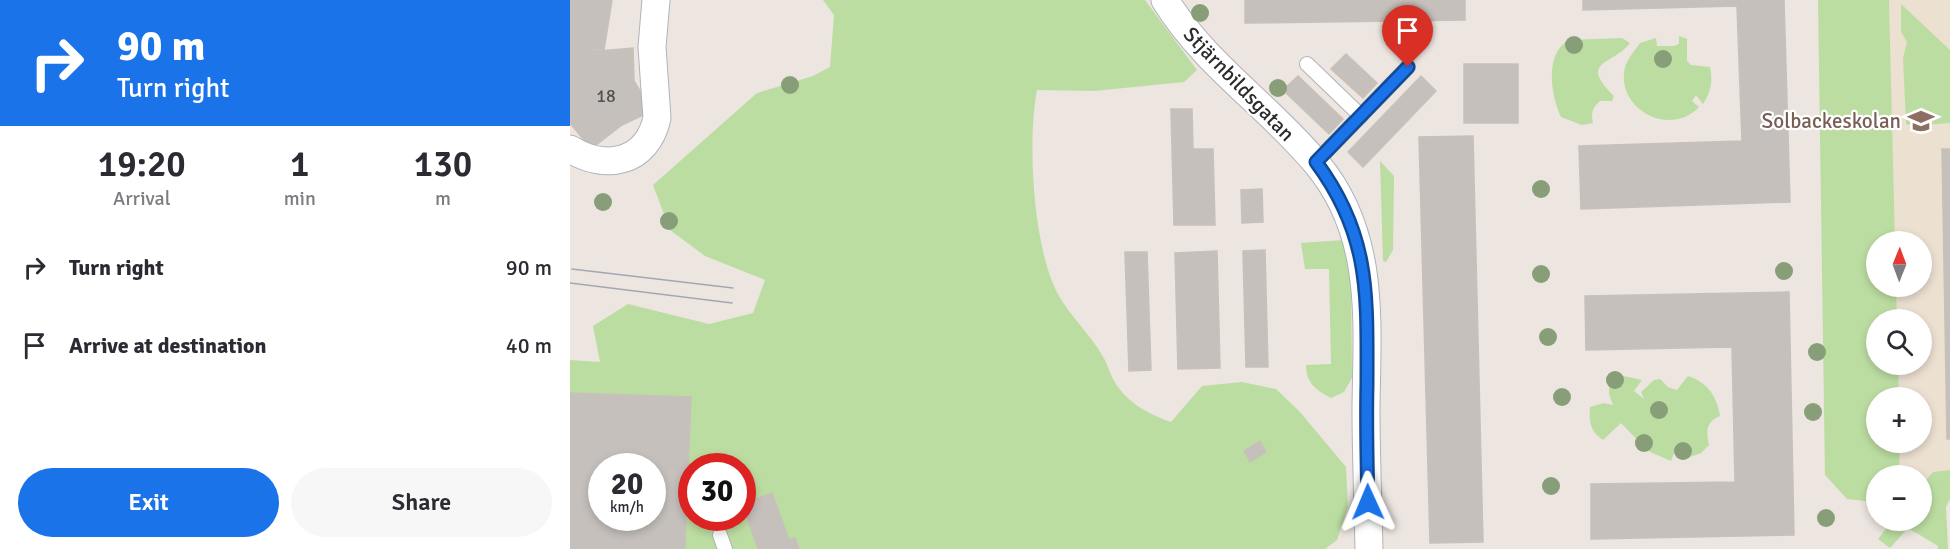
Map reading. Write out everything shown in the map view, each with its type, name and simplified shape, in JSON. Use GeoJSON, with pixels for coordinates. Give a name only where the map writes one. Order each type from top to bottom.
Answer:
{"type":"FeatureCollection","features":[{"type":"Feature","properties":{"kind":"street"},"geometry":{"type":"LineString","coordinates":[[570,149],[590,160],[608,162],[627,159],[639,149],[655,127],[657,118],[652,47],[656,0]]}},
{"type":"Feature","properties":{"kind":"street","name":"Stjärnbildsgatan"},"geometry":{"type":"LineString","coordinates":[[1166,0],[1196,43],[1316,162],[1342,201],[1349,218],[1361,255],[1367,295],[1368,549]]}},
{"type":"Feature","properties":{"kind":"lane"},"geometry":{"type":"LineString","coordinates":[[1307,64],[1361,116]]}},
{"type":"Feature","properties":{"kind":"lane"},"geometry":{"type":"LineString","coordinates":[[1316,162],[1408,67]]}},
{"type":"Feature","properties":{"kind":"lane"},"geometry":{"type":"LineString","coordinates":[[720,535],[725,549]]}},
{"type":"Feature","properties":{"kind":"shaded area","name":"Solbackeskolan"},"geometry":{"type":"Polygon","coordinates":[[[1889,0],[1950,0],[1950,480],[1932,481],[1932,465],[1900,465],[1900,453],[1932,453],[1932,387],[1899,387],[1898,375],[1932,375],[1932,309],[1897,309],[1896,297],[1932,297],[1932,231],[1895,231],[1889,0]]]}},
{"type":"Feature","properties":{"kind":"green space"},"geometry":{"type":"Polygon","coordinates":[[[823,0],[1145,0],[1197,70],[1184,82],[1094,91],[1037,90],[1033,138],[1034,195],[1043,252],[1050,276],[1064,304],[1102,355],[1116,384],[1133,403],[1147,412],[1171,422],[1202,386],[1242,382],[1276,389],[1300,412],[1346,467],[1348,507],[1337,540],[1325,549],[570,549],[570,360],[600,362],[593,326],[628,304],[709,324],[753,313],[765,280],[705,256],[670,230],[653,185],[757,93],[813,76],[830,67],[834,15],[823,0]]]}},
{"type":"Feature","properties":{"kind":"green space"},"geometry":{"type":"Polygon","coordinates":[[[1818,0],[1889,0],[1895,231],[1866,231],[1866,297],[1896,297],[1897,309],[1866,309],[1866,375],[1898,375],[1899,387],[1866,387],[1866,453],[1900,453],[1899,465],[1866,465],[1866,501],[1847,499],[1825,475],[1818,0]]]}},
{"type":"Feature","properties":{"kind":"green space"},"geometry":{"type":"Polygon","coordinates":[[[1901,4],[1950,50],[1950,123],[1914,126],[1906,124],[1903,58],[1907,42],[1901,32],[1901,4]]]}},
{"type":"Feature","properties":{"kind":"green space"},"geometry":{"type":"Polygon","coordinates":[[[1679,36],[1687,39],[1687,61],[1691,65],[1710,67],[1711,86],[1703,104],[1696,95],[1692,101],[1699,107],[1687,116],[1674,120],[1660,119],[1636,106],[1628,95],[1624,82],[1625,67],[1640,43],[1656,38],[1657,46],[1674,46],[1679,44],[1679,36]]]}},
{"type":"Feature","properties":{"kind":"green space"},"geometry":{"type":"Polygon","coordinates":[[[1622,38],[1630,43],[1598,69],[1599,76],[1614,96],[1612,101],[1600,101],[1597,104],[1593,111],[1593,123],[1582,125],[1561,117],[1557,108],[1552,76],[1556,55],[1561,46],[1569,40],[1622,38]]]}},
{"type":"Feature","properties":{"kind":"green space"},"geometry":{"type":"Polygon","coordinates":[[[1380,161],[1394,176],[1393,250],[1386,262],[1383,261],[1380,161]]]}},
{"type":"Feature","properties":{"kind":"green space"},"geometry":{"type":"Polygon","coordinates":[[[1344,240],[1351,279],[1352,378],[1344,392],[1331,398],[1313,385],[1306,371],[1306,365],[1331,364],[1329,269],[1305,269],[1301,243],[1344,240]]]}},
{"type":"Feature","properties":{"kind":"green space"},"geometry":{"type":"Polygon","coordinates":[[[1610,373],[1642,380],[1634,391],[1644,399],[1641,392],[1654,380],[1660,379],[1668,387],[1677,390],[1688,376],[1701,382],[1714,396],[1720,416],[1709,425],[1707,432],[1709,445],[1701,453],[1682,460],[1681,453],[1674,453],[1671,461],[1648,451],[1621,423],[1603,440],[1591,426],[1590,407],[1604,403],[1613,405],[1609,394],[1610,373]]]}},
{"type":"Feature","properties":{"kind":"green space"},"geometry":{"type":"Polygon","coordinates":[[[1950,470],[1950,499],[1946,507],[1948,549],[1938,549],[1938,546],[1913,531],[1932,531],[1933,472],[1950,470]]]}},
{"type":"Feature","properties":{"kind":"green space"},"geometry":{"type":"Polygon","coordinates":[[[1884,531],[1905,531],[1890,548],[1878,539],[1884,531]]]}},
{"type":"Feature","properties":{"kind":"building"},"geometry":{"type":"Polygon","coordinates":[[[570,0],[612,0],[604,50],[570,46],[570,0]]]}},
{"type":"Feature","properties":{"kind":"building"},"geometry":{"type":"Polygon","coordinates":[[[1245,0],[1465,0],[1465,20],[1245,23],[1245,0]]]}},
{"type":"Feature","properties":{"kind":"building"},"geometry":{"type":"Polygon","coordinates":[[[1583,0],[1784,0],[1790,202],[1581,209],[1579,146],[1742,141],[1737,6],[1583,10],[1583,0]]]}},
{"type":"Feature","properties":{"kind":"building"},"geometry":{"type":"Polygon","coordinates":[[[570,46],[599,51],[633,48],[634,81],[652,111],[622,125],[591,149],[570,123],[570,46]]]}},
{"type":"Feature","properties":{"kind":"building"},"geometry":{"type":"Polygon","coordinates":[[[1346,54],[1377,83],[1363,98],[1331,69],[1346,54]]]}},
{"type":"Feature","properties":{"kind":"building"},"geometry":{"type":"Polygon","coordinates":[[[1464,64],[1518,64],[1518,123],[1464,123],[1464,64]]]}},
{"type":"Feature","properties":{"kind":"building"},"geometry":{"type":"Polygon","coordinates":[[[1298,76],[1343,119],[1329,134],[1283,90],[1298,76]]]}},
{"type":"Feature","properties":{"kind":"building"},"geometry":{"type":"Polygon","coordinates":[[[1421,76],[1436,91],[1363,167],[1348,152],[1421,76]]]}},
{"type":"Feature","properties":{"kind":"building"},"geometry":{"type":"Polygon","coordinates":[[[1171,109],[1192,109],[1193,149],[1213,149],[1215,225],[1174,225],[1171,109]]]}},
{"type":"Feature","properties":{"kind":"building"},"geometry":{"type":"Polygon","coordinates":[[[1473,136],[1483,542],[1430,543],[1419,137],[1473,136]]]}},
{"type":"Feature","properties":{"kind":"building"},"geometry":{"type":"Polygon","coordinates":[[[1942,149],[1950,149],[1950,439],[1947,439],[1942,149]]]}},
{"type":"Feature","properties":{"kind":"building"},"geometry":{"type":"Polygon","coordinates":[[[1262,189],[1263,222],[1242,223],[1241,190],[1262,189]]]}},
{"type":"Feature","properties":{"kind":"building"},"geometry":{"type":"Polygon","coordinates":[[[1265,250],[1268,367],[1246,367],[1243,251],[1265,250]]]}},
{"type":"Feature","properties":{"kind":"building"},"geometry":{"type":"Polygon","coordinates":[[[1217,251],[1220,368],[1178,369],[1175,253],[1217,251]]]}},
{"type":"Feature","properties":{"kind":"building"},"geometry":{"type":"Polygon","coordinates":[[[1125,252],[1147,252],[1151,370],[1129,371],[1125,252]]]}},
{"type":"Feature","properties":{"kind":"building"},"geometry":{"type":"Polygon","coordinates":[[[1789,292],[1794,535],[1591,539],[1591,484],[1735,482],[1732,347],[1586,350],[1585,296],[1789,292]]]}},
{"type":"Feature","properties":{"kind":"building"},"geometry":{"type":"Polygon","coordinates":[[[570,393],[691,397],[689,453],[678,453],[678,531],[686,531],[685,549],[570,549],[570,393]]]}},
{"type":"Feature","properties":{"kind":"building"},"geometry":{"type":"Polygon","coordinates":[[[1260,441],[1266,452],[1250,462],[1244,451],[1260,441]]]}},
{"type":"Feature","properties":{"kind":"building"},"geometry":{"type":"Polygon","coordinates":[[[772,493],[789,540],[795,538],[799,549],[758,549],[752,531],[756,531],[756,499],[772,493]]]}},
{"type":"Feature","properties":{"kind":"tram line"},"geometry":{"type":"LineString","coordinates":[[572,269],[733,288]]}},
{"type":"Feature","properties":{"kind":"tram line"},"geometry":{"type":"LineString","coordinates":[[570,283],[732,303]]}},
{"type":"Feature","properties":{"kind":"place","name":"Solbackeskolan"},"geometry":{"type":"Point","coordinates":[1921,121]}},
{"type":"Feature","properties":{"kind":"route"},"geometry":{"type":"LineString","coordinates":[[1368,502],[1367,295],[1361,255],[1342,201],[1316,162],[1408,67]]}}]}
